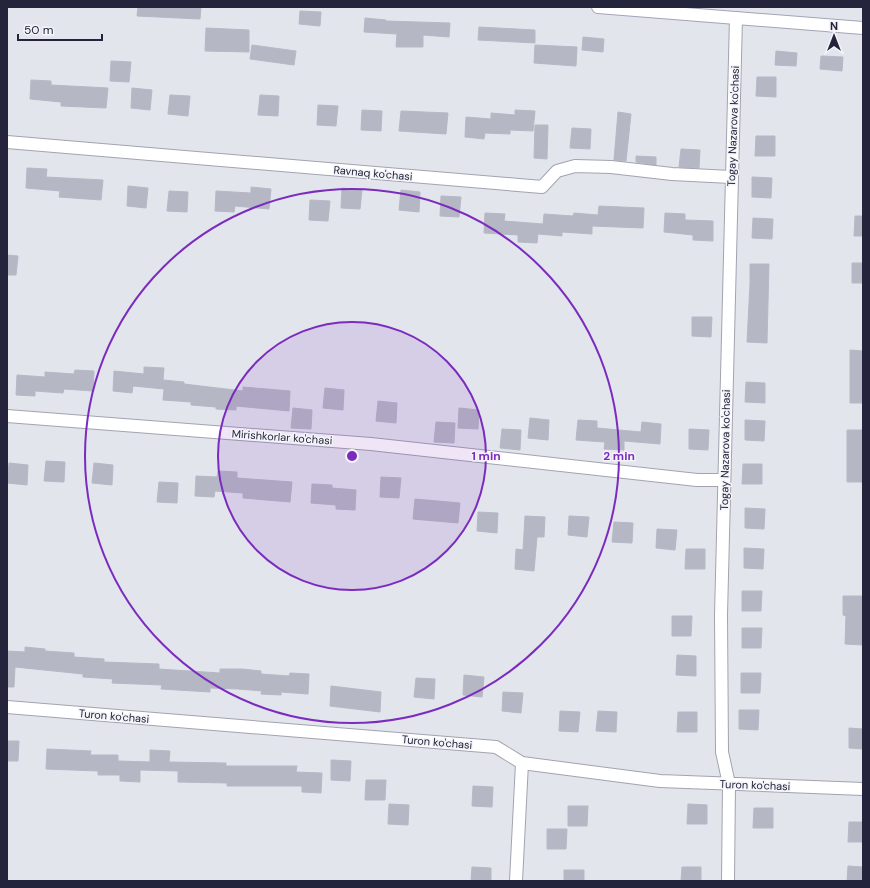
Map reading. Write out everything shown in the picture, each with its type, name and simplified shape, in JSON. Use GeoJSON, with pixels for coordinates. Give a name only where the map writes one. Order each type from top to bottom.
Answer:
{"type":"FeatureCollection","features":[{"type":"Feature","properties":{"kind":"street"},"geometry":{"type":"LineString","coordinates":[[598,7],[863,28]]}},
{"type":"Feature","properties":{"kind":"street","name":"Togay Nazarova ko'chasi"},"geometry":{"type":"LineString","coordinates":[[728,881],[729,784],[722,752],[721,615],[736,18]]}},
{"type":"Feature","properties":{"kind":"street","name":"Ravnaq ko'chasi"},"geometry":{"type":"LineString","coordinates":[[7,142],[542,187],[557,171],[575,166],[612,167],[672,174],[731,177]]}},
{"type":"Feature","properties":{"kind":"street","name":"Mirishkorlar ko'chasi"},"geometry":{"type":"LineString","coordinates":[[7,416],[371,444],[697,480],[724,480]]}},
{"type":"Feature","properties":{"kind":"street","name":"Turon ko'chasi"},"geometry":{"type":"LineString","coordinates":[[7,707],[496,747],[522,763],[660,781],[863,789]]}},
{"type":"Feature","properties":{"kind":"street"},"geometry":{"type":"LineString","coordinates":[[516,881],[522,763]]}},
{"type":"Feature","properties":{"kind":"building"},"geometry":{"type":"Polygon","coordinates":[[[138,7],[201,7],[200,19],[137,16],[138,7]]]}},
{"type":"Feature","properties":{"kind":"building"},"geometry":{"type":"Polygon","coordinates":[[[300,11],[321,12],[320,26],[299,24],[300,11]]]}},
{"type":"Feature","properties":{"kind":"building"},"geometry":{"type":"Polygon","coordinates":[[[365,18],[386,21],[450,23],[449,37],[423,35],[423,47],[396,47],[397,34],[364,32],[365,18]]]}},
{"type":"Feature","properties":{"kind":"building"},"geometry":{"type":"Polygon","coordinates":[[[479,27],[535,30],[535,43],[478,40],[479,27]]]}},
{"type":"Feature","properties":{"kind":"building"},"geometry":{"type":"Polygon","coordinates":[[[206,28],[249,30],[249,52],[205,51],[206,28]]]}},
{"type":"Feature","properties":{"kind":"building"},"geometry":{"type":"Polygon","coordinates":[[[583,37],[604,39],[603,52],[582,50],[583,37]]]}},
{"type":"Feature","properties":{"kind":"building"},"geometry":{"type":"Polygon","coordinates":[[[252,45],[296,51],[294,65],[250,59],[252,45]]]}},
{"type":"Feature","properties":{"kind":"building"},"geometry":{"type":"Polygon","coordinates":[[[535,45],[577,47],[576,66],[534,63],[535,45]]]}},
{"type":"Feature","properties":{"kind":"building"},"geometry":{"type":"Polygon","coordinates":[[[776,51],[797,53],[796,66],[775,65],[776,51]]]}},
{"type":"Feature","properties":{"kind":"building"},"geometry":{"type":"Polygon","coordinates":[[[821,56],[843,57],[842,71],[820,69],[821,56]]]}},
{"type":"Feature","properties":{"kind":"building"},"geometry":{"type":"Polygon","coordinates":[[[111,61],[131,62],[129,82],[110,81],[111,61]]]}},
{"type":"Feature","properties":{"kind":"building"},"geometry":{"type":"Polygon","coordinates":[[[757,77],[776,77],[776,97],[756,96],[757,77]]]}},
{"type":"Feature","properties":{"kind":"building"},"geometry":{"type":"Polygon","coordinates":[[[31,80],[51,81],[51,85],[108,88],[106,108],[61,106],[61,102],[30,99],[31,80]]]}},
{"type":"Feature","properties":{"kind":"building"},"geometry":{"type":"Polygon","coordinates":[[[132,88],[152,90],[150,110],[131,108],[132,88]]]}},
{"type":"Feature","properties":{"kind":"building"},"geometry":{"type":"Polygon","coordinates":[[[170,95],[190,96],[188,116],[168,114],[170,95]]]}},
{"type":"Feature","properties":{"kind":"building"},"geometry":{"type":"Polygon","coordinates":[[[260,95],[279,96],[278,116],[258,115],[260,95]]]}},
{"type":"Feature","properties":{"kind":"building"},"geometry":{"type":"Polygon","coordinates":[[[318,105],[338,106],[336,126],[317,125],[318,105]]]}},
{"type":"Feature","properties":{"kind":"building"},"geometry":{"type":"Polygon","coordinates":[[[362,110],[382,111],[381,131],[361,130],[362,110]]]}},
{"type":"Feature","properties":{"kind":"building"},"geometry":{"type":"Polygon","coordinates":[[[515,110],[535,111],[533,131],[510,130],[510,134],[485,133],[484,139],[465,137],[466,117],[491,119],[491,113],[515,115],[515,110]]]}},
{"type":"Feature","properties":{"kind":"building"},"geometry":{"type":"Polygon","coordinates":[[[401,111],[448,113],[446,134],[399,131],[401,111]]]}},
{"type":"Feature","properties":{"kind":"building"},"geometry":{"type":"Polygon","coordinates":[[[618,112],[631,114],[626,161],[614,160],[618,112]]]}},
{"type":"Feature","properties":{"kind":"building"},"geometry":{"type":"Polygon","coordinates":[[[535,125],[548,125],[547,159],[534,158],[535,125]]]}},
{"type":"Feature","properties":{"kind":"building"},"geometry":{"type":"Polygon","coordinates":[[[572,128],[591,129],[590,149],[570,148],[572,128]]]}},
{"type":"Feature","properties":{"kind":"building"},"geometry":{"type":"Polygon","coordinates":[[[756,136],[775,136],[775,156],[755,156],[756,136]]]}},
{"type":"Feature","properties":{"kind":"building"},"geometry":{"type":"Polygon","coordinates":[[[681,149],[700,150],[699,168],[679,167],[681,149]]]}},
{"type":"Feature","properties":{"kind":"building"},"geometry":{"type":"Polygon","coordinates":[[[636,156],[656,157],[656,165],[636,162],[636,156]]]}},
{"type":"Feature","properties":{"kind":"building"},"geometry":{"type":"Polygon","coordinates":[[[27,168],[47,169],[46,177],[103,180],[101,200],[59,197],[60,191],[26,188],[27,168]]]}},
{"type":"Feature","properties":{"kind":"building"},"geometry":{"type":"Polygon","coordinates":[[[752,177],[772,178],[771,198],[752,197],[752,177]]]}},
{"type":"Feature","properties":{"kind":"building"},"geometry":{"type":"Polygon","coordinates":[[[128,186],[148,188],[146,208],[127,206],[128,186]]]}},
{"type":"Feature","properties":{"kind":"building"},"geometry":{"type":"Polygon","coordinates":[[[251,187],[271,189],[269,209],[235,206],[234,212],[215,211],[216,191],[251,193],[251,187]]]}},
{"type":"Feature","properties":{"kind":"building"},"geometry":{"type":"Polygon","coordinates":[[[342,188],[362,190],[360,209],[341,208],[342,188]]]}},
{"type":"Feature","properties":{"kind":"building"},"geometry":{"type":"Polygon","coordinates":[[[401,190],[420,192],[419,212],[399,210],[401,190]]]}},
{"type":"Feature","properties":{"kind":"building"},"geometry":{"type":"Polygon","coordinates":[[[169,191],[188,192],[187,212],[167,211],[169,191]]]}},
{"type":"Feature","properties":{"kind":"building"},"geometry":{"type":"Polygon","coordinates":[[[441,196],[461,197],[459,217],[440,216],[441,196]]]}},
{"type":"Feature","properties":{"kind":"building"},"geometry":{"type":"Polygon","coordinates":[[[310,200],[330,201],[328,221],[309,220],[310,200]]]}},
{"type":"Feature","properties":{"kind":"building"},"geometry":{"type":"Polygon","coordinates":[[[599,206],[644,208],[643,228],[592,226],[592,234],[562,232],[562,236],[538,234],[537,243],[518,242],[518,235],[484,233],[485,213],[505,214],[504,221],[543,224],[544,214],[573,216],[574,213],[598,215],[599,206]]]}},
{"type":"Feature","properties":{"kind":"building"},"geometry":{"type":"Polygon","coordinates":[[[665,213],[685,214],[685,220],[713,221],[713,241],[693,240],[693,235],[664,232],[665,213]]]}},
{"type":"Feature","properties":{"kind":"building"},"geometry":{"type":"Polygon","coordinates":[[[855,216],[863,216],[863,236],[854,236],[855,216]]]}},
{"type":"Feature","properties":{"kind":"building"},"geometry":{"type":"Polygon","coordinates":[[[753,218],[773,219],[772,239],[752,238],[753,218]]]}},
{"type":"Feature","properties":{"kind":"building"},"geometry":{"type":"Polygon","coordinates":[[[7,255],[18,256],[16,275],[7,275],[7,255]]]}},
{"type":"Feature","properties":{"kind":"building"},"geometry":{"type":"Polygon","coordinates":[[[852,263],[863,263],[863,283],[852,283],[852,263]]]}},
{"type":"Feature","properties":{"kind":"building"},"geometry":{"type":"Polygon","coordinates":[[[750,264],[769,264],[767,343],[747,342],[750,264]]]}},
{"type":"Feature","properties":{"kind":"building"},"geometry":{"type":"Polygon","coordinates":[[[692,317],[712,317],[711,337],[692,336],[692,317]]]}},
{"type":"Feature","properties":{"kind":"building"},"geometry":{"type":"Polygon","coordinates":[[[850,350],[863,351],[863,403],[850,403],[850,350]]]}},
{"type":"Feature","properties":{"kind":"building"},"geometry":{"type":"Polygon","coordinates":[[[144,367],[164,368],[163,380],[184,382],[184,384],[243,391],[243,387],[290,391],[289,411],[236,406],[236,410],[216,409],[216,407],[191,405],[191,402],[163,400],[164,389],[133,386],[132,393],[113,391],[114,371],[144,374],[144,367]]]}},
{"type":"Feature","properties":{"kind":"building"},"geometry":{"type":"Polygon","coordinates":[[[75,370],[94,371],[93,391],[64,389],[63,393],[35,391],[35,396],[16,395],[17,375],[45,377],[45,372],[74,374],[75,370]]]}},
{"type":"Feature","properties":{"kind":"building"},"geometry":{"type":"Polygon","coordinates":[[[746,382],[765,383],[765,403],[745,402],[746,382]]]}},
{"type":"Feature","properties":{"kind":"building"},"geometry":{"type":"Polygon","coordinates":[[[325,388],[344,390],[343,410],[323,408],[325,388]]]}},
{"type":"Feature","properties":{"kind":"building"},"geometry":{"type":"Polygon","coordinates":[[[378,401],[397,403],[396,423],[376,421],[378,401]]]}},
{"type":"Feature","properties":{"kind":"building"},"geometry":{"type":"Polygon","coordinates":[[[293,408],[312,410],[311,429],[291,428],[293,408]]]}},
{"type":"Feature","properties":{"kind":"building"},"geometry":{"type":"Polygon","coordinates":[[[459,408],[479,410],[478,429],[458,428],[459,408]]]}},
{"type":"Feature","properties":{"kind":"building"},"geometry":{"type":"Polygon","coordinates":[[[530,418],[549,420],[548,440],[528,438],[530,418]]]}},
{"type":"Feature","properties":{"kind":"building"},"geometry":{"type":"Polygon","coordinates":[[[578,420],[597,421],[597,428],[641,432],[642,422],[661,424],[660,444],[624,441],[624,450],[604,449],[605,442],[576,440],[578,420]]]}},
{"type":"Feature","properties":{"kind":"building"},"geometry":{"type":"Polygon","coordinates":[[[745,420],[765,421],[764,441],[745,440],[745,420]]]}},
{"type":"Feature","properties":{"kind":"building"},"geometry":{"type":"Polygon","coordinates":[[[436,422],[455,423],[454,443],[434,442],[436,422]]]}},
{"type":"Feature","properties":{"kind":"building"},"geometry":{"type":"Polygon","coordinates":[[[502,429],[521,430],[520,450],[500,448],[502,429]]]}},
{"type":"Feature","properties":{"kind":"building"},"geometry":{"type":"Polygon","coordinates":[[[689,429],[709,430],[708,450],[689,449],[689,429]]]}},
{"type":"Feature","properties":{"kind":"building"},"geometry":{"type":"Polygon","coordinates":[[[847,430],[863,430],[863,482],[847,482],[847,430]]]}},
{"type":"Feature","properties":{"kind":"building"},"geometry":{"type":"Polygon","coordinates":[[[46,461],[65,462],[64,482],[44,481],[46,461]]]}},
{"type":"Feature","properties":{"kind":"building"},"geometry":{"type":"Polygon","coordinates":[[[9,463],[28,465],[27,485],[7,483],[9,463]]]}},
{"type":"Feature","properties":{"kind":"building"},"geometry":{"type":"Polygon","coordinates":[[[94,463],[113,465],[112,485],[92,483],[94,463]]]}},
{"type":"Feature","properties":{"kind":"building"},"geometry":{"type":"Polygon","coordinates":[[[743,464],[762,464],[762,484],[742,484],[743,464]]]}},
{"type":"Feature","properties":{"kind":"building"},"geometry":{"type":"Polygon","coordinates":[[[218,471],[237,472],[237,478],[292,482],[290,502],[243,498],[243,493],[215,491],[214,497],[195,496],[196,476],[217,477],[218,471]]]}},
{"type":"Feature","properties":{"kind":"building"},"geometry":{"type":"Polygon","coordinates":[[[381,477],[401,478],[399,498],[380,497],[381,477]]]}},
{"type":"Feature","properties":{"kind":"building"},"geometry":{"type":"Polygon","coordinates":[[[159,482],[178,483],[177,503],[157,502],[159,482]]]}},
{"type":"Feature","properties":{"kind":"building"},"geometry":{"type":"Polygon","coordinates":[[[312,484],[332,485],[332,488],[356,490],[355,510],[336,509],[336,505],[311,503],[312,484]]]}},
{"type":"Feature","properties":{"kind":"building"},"geometry":{"type":"Polygon","coordinates":[[[415,499],[460,503],[458,523],[413,519],[415,499]]]}},
{"type":"Feature","properties":{"kind":"building"},"geometry":{"type":"Polygon","coordinates":[[[745,508],[765,509],[764,529],[745,528],[745,508]]]}},
{"type":"Feature","properties":{"kind":"building"},"geometry":{"type":"Polygon","coordinates":[[[478,512],[498,513],[497,533],[477,531],[478,512]]]}},
{"type":"Feature","properties":{"kind":"building"},"geometry":{"type":"Polygon","coordinates":[[[525,516],[545,517],[544,537],[537,537],[534,571],[515,569],[516,549],[523,550],[525,516]]]}},
{"type":"Feature","properties":{"kind":"building"},"geometry":{"type":"Polygon","coordinates":[[[569,516],[589,517],[587,537],[568,535],[569,516]]]}},
{"type":"Feature","properties":{"kind":"building"},"geometry":{"type":"Polygon","coordinates":[[[614,522],[633,523],[632,543],[612,542],[614,522]]]}},
{"type":"Feature","properties":{"kind":"building"},"geometry":{"type":"Polygon","coordinates":[[[657,529],[677,530],[675,550],[656,548],[657,529]]]}},
{"type":"Feature","properties":{"kind":"building"},"geometry":{"type":"Polygon","coordinates":[[[744,548],[764,549],[763,569],[744,568],[744,548]]]}},
{"type":"Feature","properties":{"kind":"building"},"geometry":{"type":"Polygon","coordinates":[[[686,549],[705,549],[705,569],[685,569],[686,549]]]}},
{"type":"Feature","properties":{"kind":"building"},"geometry":{"type":"Polygon","coordinates":[[[742,591],[762,591],[761,611],[742,611],[742,591]]]}},
{"type":"Feature","properties":{"kind":"building"},"geometry":{"type":"Polygon","coordinates":[[[843,596],[863,596],[863,645],[845,644],[846,616],[843,615],[843,596]]]}},
{"type":"Feature","properties":{"kind":"building"},"geometry":{"type":"Polygon","coordinates":[[[672,616],[692,616],[691,636],[672,636],[672,616]]]}},
{"type":"Feature","properties":{"kind":"building"},"geometry":{"type":"Polygon","coordinates":[[[742,628],[762,628],[761,648],[742,648],[742,628]]]}},
{"type":"Feature","properties":{"kind":"building"},"geometry":{"type":"Polygon","coordinates":[[[25,647],[45,649],[45,651],[74,653],[74,657],[104,659],[104,662],[159,664],[159,669],[220,673],[220,669],[242,669],[261,671],[261,674],[289,676],[290,673],[309,674],[308,694],[281,692],[281,695],[261,694],[262,691],[210,688],[210,692],[161,689],[162,685],[112,683],[113,679],[83,677],[83,674],[15,667],[14,687],[7,687],[7,651],[25,652],[25,647]]]}},
{"type":"Feature","properties":{"kind":"building"},"geometry":{"type":"Polygon","coordinates":[[[677,655],[696,656],[696,676],[676,675],[677,655]]]}},
{"type":"Feature","properties":{"kind":"building"},"geometry":{"type":"Polygon","coordinates":[[[741,673],[761,673],[760,693],[741,693],[741,673]]]}},
{"type":"Feature","properties":{"kind":"building"},"geometry":{"type":"Polygon","coordinates":[[[464,675],[484,677],[482,697],[463,695],[464,675]]]}},
{"type":"Feature","properties":{"kind":"building"},"geometry":{"type":"Polygon","coordinates":[[[416,678],[435,679],[434,699],[414,697],[416,678]]]}},
{"type":"Feature","properties":{"kind":"building"},"geometry":{"type":"Polygon","coordinates":[[[331,686],[381,692],[380,712],[330,706],[331,686]]]}},
{"type":"Feature","properties":{"kind":"building"},"geometry":{"type":"Polygon","coordinates":[[[503,692],[523,693],[521,713],[502,711],[503,692]]]}},
{"type":"Feature","properties":{"kind":"building"},"geometry":{"type":"Polygon","coordinates":[[[739,710],[759,710],[758,730],[739,729],[739,710]]]}},
{"type":"Feature","properties":{"kind":"building"},"geometry":{"type":"Polygon","coordinates":[[[560,711],[580,712],[578,732],[559,731],[560,711]]]}},
{"type":"Feature","properties":{"kind":"building"},"geometry":{"type":"Polygon","coordinates":[[[598,711],[617,712],[616,732],[596,731],[598,711]]]}},
{"type":"Feature","properties":{"kind":"building"},"geometry":{"type":"Polygon","coordinates":[[[678,712],[697,712],[697,732],[677,732],[678,712]]]}},
{"type":"Feature","properties":{"kind":"building"},"geometry":{"type":"Polygon","coordinates":[[[849,728],[863,729],[863,749],[849,748],[849,728]]]}},
{"type":"Feature","properties":{"kind":"building"},"geometry":{"type":"Polygon","coordinates":[[[7,741],[19,741],[18,761],[7,761],[7,741]]]}},
{"type":"Feature","properties":{"kind":"building"},"geometry":{"type":"Polygon","coordinates":[[[47,749],[91,751],[90,755],[118,755],[118,761],[150,762],[150,750],[170,751],[169,762],[226,763],[226,766],[297,766],[296,772],[322,773],[321,793],[302,792],[302,786],[227,786],[227,783],[178,782],[178,771],[140,770],[140,782],[120,781],[120,775],[98,775],[98,771],[46,769],[47,749]]]}},
{"type":"Feature","properties":{"kind":"building"},"geometry":{"type":"Polygon","coordinates":[[[331,760],[351,761],[350,781],[331,780],[331,760]]]}},
{"type":"Feature","properties":{"kind":"building"},"geometry":{"type":"Polygon","coordinates":[[[366,780],[386,780],[385,800],[365,800],[366,780]]]}},
{"type":"Feature","properties":{"kind":"building"},"geometry":{"type":"Polygon","coordinates":[[[473,786],[493,787],[492,807],[472,806],[473,786]]]}},
{"type":"Feature","properties":{"kind":"building"},"geometry":{"type":"Polygon","coordinates":[[[389,804],[409,805],[408,825],[388,824],[389,804]]]}},
{"type":"Feature","properties":{"kind":"building"},"geometry":{"type":"Polygon","coordinates":[[[688,804],[707,805],[707,824],[687,824],[688,804]]]}},
{"type":"Feature","properties":{"kind":"building"},"geometry":{"type":"Polygon","coordinates":[[[568,806],[588,806],[587,826],[568,826],[568,806]]]}},
{"type":"Feature","properties":{"kind":"building"},"geometry":{"type":"Polygon","coordinates":[[[754,808],[773,808],[773,828],[753,828],[754,808]]]}},
{"type":"Feature","properties":{"kind":"building"},"geometry":{"type":"Polygon","coordinates":[[[849,822],[863,822],[863,842],[848,842],[849,822]]]}},
{"type":"Feature","properties":{"kind":"building"},"geometry":{"type":"Polygon","coordinates":[[[547,829],[567,829],[566,849],[547,849],[547,829]]]}},
{"type":"Feature","properties":{"kind":"building"},"geometry":{"type":"Polygon","coordinates":[[[848,866],[863,867],[863,881],[847,881],[848,866]]]}},
{"type":"Feature","properties":{"kind":"building"},"geometry":{"type":"Polygon","coordinates":[[[472,867],[491,868],[491,881],[471,881],[472,867]]]}},
{"type":"Feature","properties":{"kind":"building"},"geometry":{"type":"Polygon","coordinates":[[[682,867],[701,867],[701,881],[681,881],[682,867]]]}},
{"type":"Feature","properties":{"kind":"building"},"geometry":{"type":"Polygon","coordinates":[[[564,870],[584,870],[584,881],[564,881],[564,870]]]}}]}
